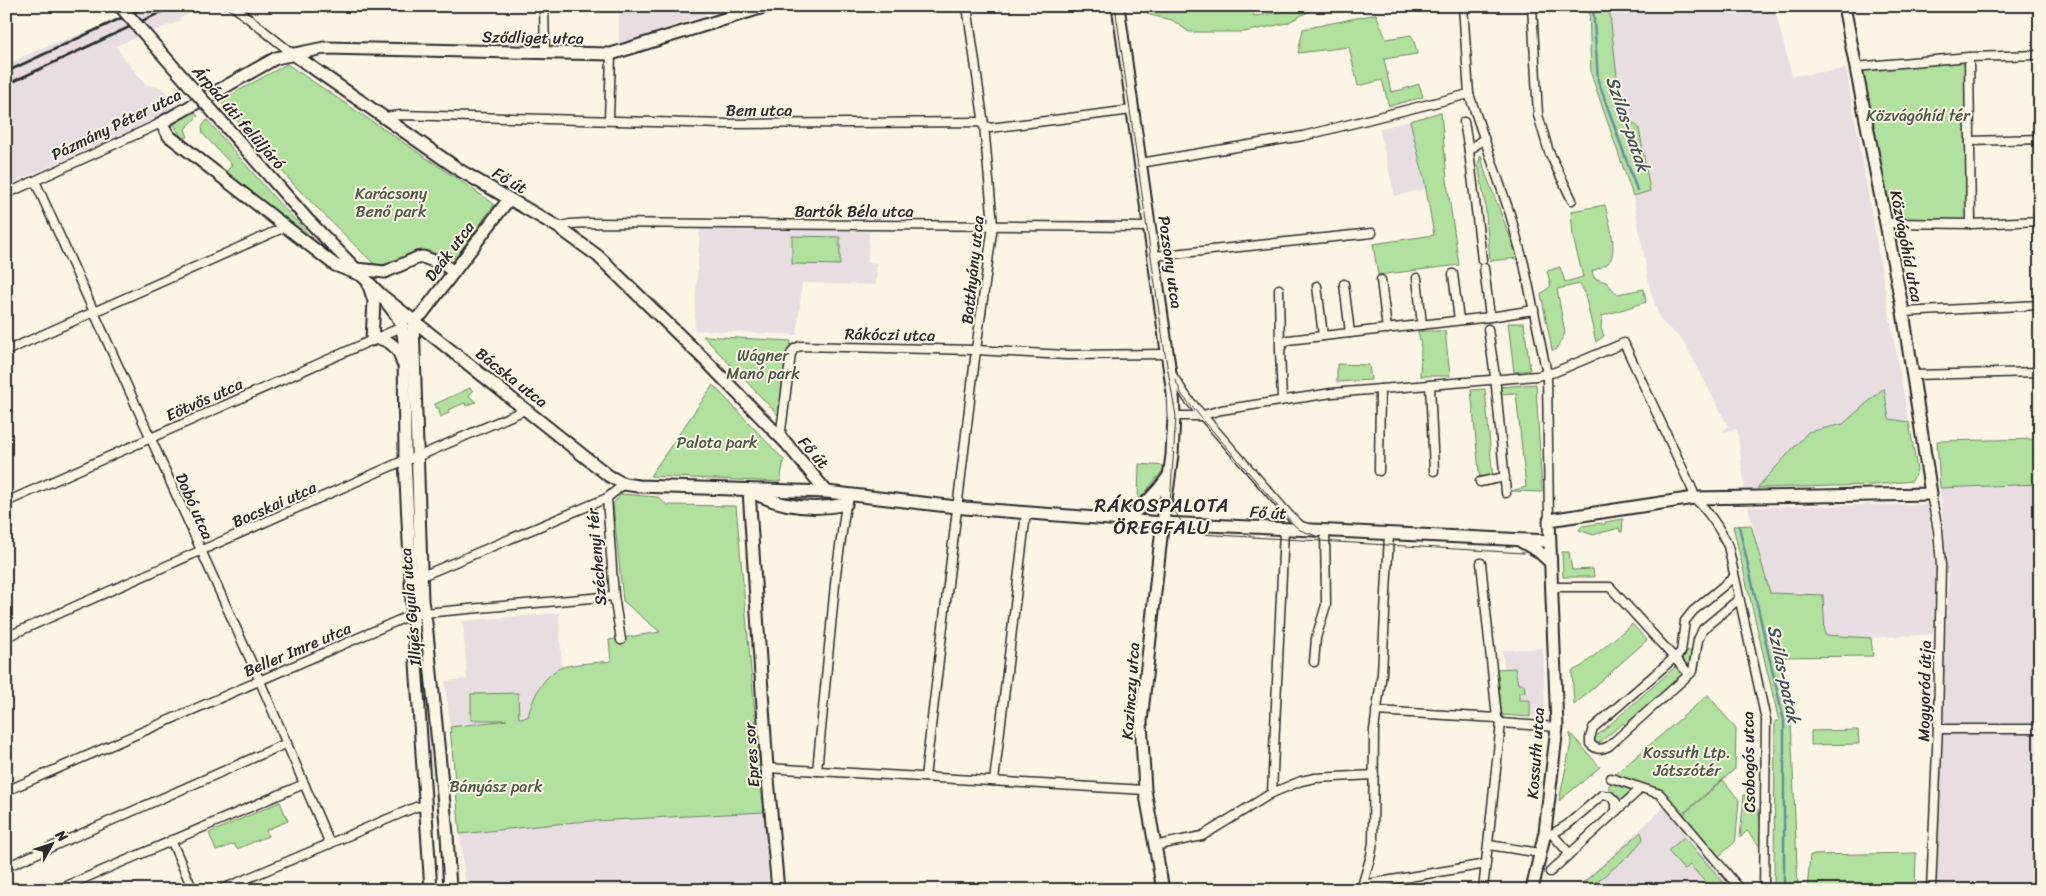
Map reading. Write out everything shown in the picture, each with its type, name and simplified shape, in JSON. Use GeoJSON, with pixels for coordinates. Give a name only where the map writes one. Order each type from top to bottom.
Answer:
{"type":"FeatureCollection","features":[{"type":"Feature","properties":{"kind":"street","name":"Árpád úti felüljáró"},"geometry":{"type":"LineString","coordinates":[[120,6],[307,219],[361,275]]}},
{"type":"Feature","properties":{"kind":"street","name":"Fő út"},"geometry":{"type":"LineString","coordinates":[[233,6],[293,54],[461,170],[558,227],[598,256],[706,361],[780,438],[827,492],[847,499],[1163,523],[1550,541]]}},
{"type":"Feature","properties":{"kind":"street"},"geometry":{"type":"LineString","coordinates":[[241,13],[247,6]]}},
{"type":"Feature","properties":{"kind":"street"},"geometry":{"type":"LineString","coordinates":[[544,6],[545,54]]}},
{"type":"Feature","properties":{"kind":"street","name":"Sződliget utca"},"geometry":{"type":"LineString","coordinates":[[293,54],[324,48],[611,54],[767,6]]}},
{"type":"Feature","properties":{"kind":"street","name":"Batthyány utca"},"geometry":{"type":"LineString","coordinates":[[925,778],[976,350],[993,226],[984,125],[968,6]]}},
{"type":"Feature","properties":{"kind":"street","name":"Pozsony utca"},"geometry":{"type":"LineString","coordinates":[[1118,6],[1154,256],[1174,416],[1170,473],[1163,523]]}},
{"type":"Feature","properties":{"kind":"street"},"geometry":{"type":"LineString","coordinates":[[1463,6],[1469,94],[1512,222],[1524,264],[1547,374],[1549,520],[1694,498],[1931,494]]}},
{"type":"Feature","properties":{"kind":"street"},"geometry":{"type":"LineString","coordinates":[[1532,6],[1538,115],[1549,152],[1572,200]]}},
{"type":"Feature","properties":{"kind":"street","name":"Közvágóhíd utca"},"geometry":{"type":"LineString","coordinates":[[1844,6],[1903,312],[1931,494]]}},
{"type":"Feature","properties":{"kind":"street"},"geometry":{"type":"LineString","coordinates":[[320,73],[315,66],[314,60],[324,48]]}},
{"type":"Feature","properties":{"kind":"street","name":"Pázmány Péter utca"},"geometry":{"type":"LineString","coordinates":[[6,194],[161,123],[276,58],[293,54]]}},
{"type":"Feature","properties":{"kind":"street"},"geometry":{"type":"LineString","coordinates":[[609,120],[611,54]]}},
{"type":"Feature","properties":{"kind":"street"},"geometry":{"type":"LineString","coordinates":[[1855,67],[1969,57],[2040,55]]}},
{"type":"Feature","properties":{"kind":"street"},"geometry":{"type":"LineString","coordinates":[[1969,57],[1971,224]]}},
{"type":"Feature","properties":{"kind":"street"},"geometry":{"type":"LineString","coordinates":[[1140,163],[1303,136],[1469,94]]}},
{"type":"Feature","properties":{"kind":"street","name":"Bem utca"},"geometry":{"type":"LineString","coordinates":[[384,117],[401,115],[724,124],[979,122],[990,128],[1132,110]]}},
{"type":"Feature","properties":{"kind":"street"},"geometry":{"type":"LineString","coordinates":[[1464,122],[1490,317]]}},
{"type":"Feature","properties":{"kind":"street","name":"Bácska utca"},"geometry":{"type":"LineString","coordinates":[[161,123],[169,136],[285,227],[334,265],[361,275],[380,294],[609,476],[624,484]]}},
{"type":"Feature","properties":{"kind":"street"},"geometry":{"type":"LineString","coordinates":[[1469,152],[1484,138]]}},
{"type":"Feature","properties":{"kind":"street"},"geometry":{"type":"LineString","coordinates":[[1970,141],[2040,139]]}},
{"type":"Feature","properties":{"kind":"street","name":"Dobó utca"},"geometry":{"type":"LineString","coordinates":[[35,181],[259,680],[330,844]]}},
{"type":"Feature","properties":{"kind":"street","name":"Deák utca"},"geometry":{"type":"LineString","coordinates":[[413,320],[422,314],[510,198]]}},
{"type":"Feature","properties":{"kind":"street"},"geometry":{"type":"LineString","coordinates":[[1886,223],[1971,224],[2040,221]]}},
{"type":"Feature","properties":{"kind":"street","name":"Bartók Béla utca"},"geometry":{"type":"LineString","coordinates":[[558,227],[587,223],[1150,227]]}},
{"type":"Feature","properties":{"kind":"street"},"geometry":{"type":"LineString","coordinates":[[6,351],[285,227]]}},
{"type":"Feature","properties":{"kind":"street"},"geometry":{"type":"LineString","coordinates":[[1154,256],[1372,232]]}},
{"type":"Feature","properties":{"kind":"street"},"geometry":{"type":"LineString","coordinates":[[403,368],[398,350],[386,341],[375,339],[374,301],[361,275],[385,272],[416,258],[423,257],[454,271]]}},
{"type":"Feature","properties":{"kind":"street"},"geometry":{"type":"LineString","coordinates":[[1453,274],[1459,320]]}},
{"type":"Feature","properties":{"kind":"street"},"geometry":{"type":"LineString","coordinates":[[1416,278],[1422,325]]}},
{"type":"Feature","properties":{"kind":"street"},"geometry":{"type":"LineString","coordinates":[[1381,280],[1387,329]]}},
{"type":"Feature","properties":{"kind":"street"},"geometry":{"type":"LineString","coordinates":[[1344,284],[1350,333]]}},
{"type":"Feature","properties":{"kind":"street"},"geometry":{"type":"LineString","coordinates":[[1317,286],[1323,336]]}},
{"type":"Feature","properties":{"kind":"street"},"geometry":{"type":"LineString","coordinates":[[1279,289],[1282,400]]}},
{"type":"Feature","properties":{"kind":"street","name":"Bácska utca"},"geometry":{"type":"LineString","coordinates":[[380,294],[397,316],[402,327]]}},
{"type":"Feature","properties":{"kind":"street"},"geometry":{"type":"LineString","coordinates":[[1903,312],[2040,305]]}},
{"type":"Feature","properties":{"kind":"street"},"geometry":{"type":"LineString","coordinates":[[1280,350],[1283,343],[1288,340],[1490,317],[1534,310]]}},
{"type":"Feature","properties":{"kind":"street","name":"Eötvös utca"},"geometry":{"type":"LineString","coordinates":[[6,502],[402,327],[413,320]]}},
{"type":"Feature","properties":{"kind":"street","name":"Illyés Gyula utca"},"geometry":{"type":"LineString","coordinates":[[413,320],[422,576],[418,613],[425,806],[431,890]]}},
{"type":"Feature","properties":{"kind":"street","name":"Illyés Gyula utca"},"geometry":{"type":"LineString","coordinates":[[402,327],[404,341],[405,460],[418,613],[447,834],[450,890]]}},
{"type":"Feature","properties":{"kind":"street"},"geometry":{"type":"LineString","coordinates":[[1488,329],[1496,380],[1506,493]]}},
{"type":"Feature","properties":{"kind":"street","name":"Csobogós utca"},"geometry":{"type":"LineString","coordinates":[[1547,374],[1624,343],[1693,491],[1694,498],[1724,536],[1766,720],[1764,890]]}},
{"type":"Feature","properties":{"kind":"street","name":"Rákóczi utca"},"geometry":{"type":"LineString","coordinates":[[780,438],[791,354],[794,349],[800,346],[976,350],[1066,355],[1167,354]]}},
{"type":"Feature","properties":{"kind":"street"},"geometry":{"type":"LineString","coordinates":[[1169,368],[1188,399],[1292,518],[1301,526],[1319,531],[1326,605],[1316,638],[1314,662]]}},
{"type":"Feature","properties":{"kind":"street"},"geometry":{"type":"LineString","coordinates":[[1912,374],[2040,372]]}},
{"type":"Feature","properties":{"kind":"street"},"geometry":{"type":"LineString","coordinates":[[1174,416],[1202,415],[1282,400],[1547,374]]}},
{"type":"Feature","properties":{"kind":"street"},"geometry":{"type":"LineString","coordinates":[[1430,385],[1434,470]]}},
{"type":"Feature","properties":{"kind":"street"},"geometry":{"type":"LineString","coordinates":[[1379,471],[1380,389]]}},
{"type":"Feature","properties":{"kind":"street","name":"Bocskai utca"},"geometry":{"type":"LineString","coordinates":[[6,638],[405,460],[418,457],[527,409]]}},
{"type":"Feature","properties":{"kind":"street"},"geometry":{"type":"LineString","coordinates":[[1125,519],[1151,499],[1170,473]]}},
{"type":"Feature","properties":{"kind":"street"},"geometry":{"type":"LineString","coordinates":[[1480,482],[1505,477]]}},
{"type":"Feature","properties":{"kind":"street"},"geometry":{"type":"LineString","coordinates":[[624,484],[646,487],[827,492]]}},
{"type":"Feature","properties":{"kind":"street","name":"Széchenyi tér"},"geometry":{"type":"LineString","coordinates":[[620,640],[614,596],[607,498],[624,484]]}},
{"type":"Feature","properties":{"kind":"street"},"geometry":{"type":"LineString","coordinates":[[749,490],[768,500],[784,505],[814,507],[847,499],[836,574],[817,771]]}},
{"type":"Feature","properties":{"kind":"street","name":"Epres sor"},"geometry":{"type":"LineString","coordinates":[[749,490],[767,768],[778,890]]}},
{"type":"Feature","properties":{"kind":"street","name":"Mogyoród útja"},"geometry":{"type":"LineString","coordinates":[[1931,494],[1938,530],[1941,565],[1938,729],[1931,890]]}},
{"type":"Feature","properties":{"kind":"street"},"geometry":{"type":"LineString","coordinates":[[422,576],[607,498]]}},
{"type":"Feature","properties":{"kind":"street"},"geometry":{"type":"LineString","coordinates":[[994,781],[1026,513]]}},
{"type":"Feature","properties":{"kind":"street","name":"Kossuth utca"},"geometry":{"type":"LineString","coordinates":[[1532,890],[1540,854],[1549,833],[1557,726],[1549,520]]}},
{"type":"Feature","properties":{"kind":"street","name":"Kazinczy utca"},"geometry":{"type":"LineString","coordinates":[[1163,523],[1141,722],[1145,790],[1163,890]]}},
{"type":"Feature","properties":{"kind":"street"},"geometry":{"type":"LineString","coordinates":[[1272,793],[1284,530]]}},
{"type":"Feature","properties":{"kind":"street"},"geometry":{"type":"LineString","coordinates":[[1389,534],[1382,673],[1376,711],[1373,842],[1362,887],[1486,864]]}},
{"type":"Feature","properties":{"kind":"street","name":"Fő út"},"geometry":{"type":"LineString","coordinates":[[1520,541],[1538,551],[1550,562]]}},
{"type":"Feature","properties":{"kind":"street"},"geometry":{"type":"LineString","coordinates":[[1482,563],[1499,720],[1489,846],[1483,890]]}},
{"type":"Feature","properties":{"kind":"street"},"geometry":{"type":"LineString","coordinates":[[1734,577],[1685,620],[1681,652],[1593,728],[1590,744],[1596,749],[1609,746],[1693,671],[1698,640],[1703,629],[1739,599]]}},
{"type":"Feature","properties":{"kind":"street"},"geometry":{"type":"LineString","coordinates":[[1551,587],[1610,587],[1689,674]]}},
{"type":"Feature","properties":{"kind":"street","name":"Beller Imre utca"},"geometry":{"type":"LineString","coordinates":[[6,791],[259,680],[418,613],[614,596]]}},
{"type":"Feature","properties":{"kind":"street"},"geometry":{"type":"LineString","coordinates":[[1376,711],[1557,726]]}},
{"type":"Feature","properties":{"kind":"street"},"geometry":{"type":"LineString","coordinates":[[1938,729],[2040,729]]}},
{"type":"Feature","properties":{"kind":"street"},"geometry":{"type":"LineString","coordinates":[[6,867],[287,743]]}},
{"type":"Feature","properties":{"kind":"street"},"geometry":{"type":"LineString","coordinates":[[767,768],[1145,790]]}},
{"type":"Feature","properties":{"kind":"street"},"geometry":{"type":"LineString","coordinates":[[1154,846],[1202,836],[1272,793],[1301,781],[1315,778],[1374,775]]}},
{"type":"Feature","properties":{"kind":"street"},"geometry":{"type":"LineString","coordinates":[[1611,778],[1660,794],[1741,890]]}},
{"type":"Feature","properties":{"kind":"street"},"geometry":{"type":"LineString","coordinates":[[57,890],[304,784]]}},
{"type":"Feature","properties":{"kind":"street"},"geometry":{"type":"LineString","coordinates":[[1550,872],[1637,792]]}},
{"type":"Feature","properties":{"kind":"street"},"geometry":{"type":"LineString","coordinates":[[1569,853],[1549,833],[1567,825],[1602,795],[1610,796],[1616,802],[1616,811]]}},
{"type":"Feature","properties":{"kind":"street"},"geometry":{"type":"LineString","coordinates":[[223,889],[416,807],[425,806]]}},
{"type":"Feature","properties":{"kind":"street"},"geometry":{"type":"LineString","coordinates":[[428,830],[447,834]]}},
{"type":"Feature","properties":{"kind":"street"},"geometry":{"type":"LineString","coordinates":[[171,840],[193,890]]}},
{"type":"Feature","properties":{"kind":"street"},"geometry":{"type":"LineString","coordinates":[[1489,846],[1540,854]]}},
{"type":"Feature","properties":{"kind":"shaded area"},"geometry":{"type":"Polygon","coordinates":[[[141,6],[207,6],[180,18],[180,21],[115,46],[145,84],[162,88],[178,106],[140,126],[6,186],[6,65],[43,47],[93,30],[141,6]]]}},
{"type":"Feature","properties":{"kind":"shaded area"},"geometry":{"type":"Polygon","coordinates":[[[619,6],[730,6],[619,45],[619,6]]]}},
{"type":"Feature","properties":{"kind":"shaded area"},"geometry":{"type":"Polygon","coordinates":[[[1609,6],[1774,6],[1792,76],[1846,69],[1917,470],[1912,481],[1874,485],[1745,489],[1737,429],[1722,432],[1728,426],[1684,342],[1661,321],[1650,290],[1633,196],[1650,191],[1639,128],[1626,116],[1618,85],[1609,6]]]}},
{"type":"Feature","properties":{"kind":"shaded area"},"geometry":{"type":"Polygon","coordinates":[[[1410,121],[1426,189],[1395,196],[1379,129],[1410,121]]]}},
{"type":"Feature","properties":{"kind":"shaded area"},"geometry":{"type":"Polygon","coordinates":[[[700,225],[869,232],[868,263],[877,263],[876,285],[802,283],[797,335],[694,330],[700,225]]]}},
{"type":"Feature","properties":{"kind":"shaded area"},"geometry":{"type":"Polygon","coordinates":[[[2040,484],[2040,890],[1928,890],[1949,582],[1940,488],[2040,484]]]}},
{"type":"Feature","properties":{"kind":"shaded area"},"geometry":{"type":"Polygon","coordinates":[[[1928,504],[1936,569],[1933,634],[1871,638],[1824,635],[1823,595],[1770,593],[1748,507],[1928,504]]]}},
{"type":"Feature","properties":{"kind":"shaded area"},"geometry":{"type":"Polygon","coordinates":[[[559,613],[562,667],[542,682],[532,702],[528,717],[450,727],[445,681],[467,679],[463,625],[461,621],[559,613]]]}},
{"type":"Feature","properties":{"kind":"shaded area"},"geometry":{"type":"Polygon","coordinates":[[[1543,648],[1545,718],[1502,715],[1497,669],[1504,668],[1502,650],[1543,648]]]}},
{"type":"Feature","properties":{"kind":"shaded area"},"geometry":{"type":"Polygon","coordinates":[[[1668,804],[1741,890],[1573,890],[1668,804]]]}},
{"type":"Feature","properties":{"kind":"shaded area"},"geometry":{"type":"Polygon","coordinates":[[[764,812],[769,886],[717,890],[466,890],[460,834],[576,822],[764,812]]]}},
{"type":"Feature","properties":{"kind":"green space"},"geometry":{"type":"Polygon","coordinates":[[[1138,6],[1252,6],[1254,16],[1319,6],[1287,23],[1244,32],[1189,32],[1172,20],[1150,15],[1138,6]]]}},
{"type":"Feature","properties":{"kind":"green space"},"geometry":{"type":"Polygon","coordinates":[[[1589,6],[1609,6],[1618,85],[1626,116],[1639,128],[1650,191],[1633,196],[1591,74],[1589,6]]]}},
{"type":"Feature","properties":{"kind":"green space"},"geometry":{"type":"Polygon","coordinates":[[[1376,14],[1386,39],[1411,35],[1417,54],[1384,59],[1391,92],[1419,84],[1423,97],[1389,106],[1382,80],[1358,86],[1349,47],[1298,53],[1303,29],[1376,14]]]}},
{"type":"Feature","properties":{"kind":"green space","name":"Közvágóhíd tér"},"geometry":{"type":"Polygon","coordinates":[[[1969,57],[1971,224],[1886,223],[1855,67],[1969,57]]]}},
{"type":"Feature","properties":{"kind":"green space","name":"Karácsony Benő park"},"geometry":{"type":"Polygon","coordinates":[[[287,64],[493,203],[494,205],[456,257],[448,259],[429,251],[422,251],[386,264],[379,265],[373,263],[297,188],[220,101],[287,64]]]}},
{"type":"Feature","properties":{"kind":"green space"},"geometry":{"type":"Polygon","coordinates":[[[192,109],[198,116],[185,129],[188,137],[182,138],[173,123],[174,120],[192,109]]]}},
{"type":"Feature","properties":{"kind":"green space"},"geometry":{"type":"Polygon","coordinates":[[[1441,112],[1448,190],[1459,265],[1378,275],[1373,244],[1434,235],[1424,178],[1410,121],[1441,112]]]}},
{"type":"Feature","properties":{"kind":"green space"},"geometry":{"type":"Polygon","coordinates":[[[207,120],[278,202],[330,257],[226,172],[232,165],[203,134],[202,127],[207,120]]]}},
{"type":"Feature","properties":{"kind":"green space"},"geometry":{"type":"Polygon","coordinates":[[[1481,155],[1485,172],[1518,258],[1490,261],[1485,203],[1478,164],[1481,155]]]}},
{"type":"Feature","properties":{"kind":"green space"},"geometry":{"type":"Polygon","coordinates":[[[1605,205],[1612,236],[1613,252],[1607,264],[1592,271],[1594,278],[1606,282],[1617,294],[1644,289],[1646,302],[1602,316],[1601,328],[1604,336],[1596,342],[1584,291],[1580,284],[1557,289],[1565,333],[1556,350],[1552,350],[1541,294],[1551,286],[1547,271],[1560,267],[1565,282],[1583,277],[1573,237],[1571,211],[1605,205]]]}},
{"type":"Feature","properties":{"kind":"green space"},"geometry":{"type":"Polygon","coordinates":[[[792,236],[840,237],[840,265],[792,264],[792,236]]]}},
{"type":"Feature","properties":{"kind":"green space"},"geometry":{"type":"Polygon","coordinates":[[[1508,323],[1524,323],[1530,370],[1514,372],[1508,323]]]}},
{"type":"Feature","properties":{"kind":"green space"},"geometry":{"type":"Polygon","coordinates":[[[1418,331],[1445,331],[1450,376],[1420,376],[1421,347],[1418,331]]]}},
{"type":"Feature","properties":{"kind":"green space","name":"Wágner Manó park"},"geometry":{"type":"Polygon","coordinates":[[[703,336],[791,341],[781,418],[703,336]]]}},
{"type":"Feature","properties":{"kind":"green space"},"geometry":{"type":"Polygon","coordinates":[[[1337,364],[1369,365],[1371,380],[1337,382],[1337,364]]]}},
{"type":"Feature","properties":{"kind":"green space"},"geometry":{"type":"Polygon","coordinates":[[[1536,384],[1542,492],[1511,491],[1526,487],[1516,393],[1500,394],[1499,387],[1536,384]]]}},
{"type":"Feature","properties":{"kind":"green space","name":"Palota park"},"geometry":{"type":"Polygon","coordinates":[[[713,385],[784,460],[780,482],[650,476],[713,385]]]}},
{"type":"Feature","properties":{"kind":"green space"},"geometry":{"type":"Polygon","coordinates":[[[470,388],[473,391],[469,396],[476,402],[466,406],[465,403],[448,410],[449,413],[440,417],[439,408],[435,408],[435,404],[470,388]]]}},
{"type":"Feature","properties":{"kind":"green space"},"geometry":{"type":"Polygon","coordinates":[[[1884,388],[1889,419],[1909,422],[1917,470],[1912,481],[1874,485],[1757,488],[1808,432],[1843,424],[1884,388]]]}},
{"type":"Feature","properties":{"kind":"green space"},"geometry":{"type":"Polygon","coordinates":[[[1485,389],[1493,480],[1480,482],[1471,390],[1485,389]]]}},
{"type":"Feature","properties":{"kind":"green space"},"geometry":{"type":"Polygon","coordinates":[[[2040,439],[2040,484],[1940,488],[1937,441],[2040,439]]]}},
{"type":"Feature","properties":{"kind":"green space"},"geometry":{"type":"Polygon","coordinates":[[[1139,464],[1165,466],[1165,468],[1138,501],[1139,464]]]}},
{"type":"Feature","properties":{"kind":"green space","name":"Bányász park"},"geometry":{"type":"Polygon","coordinates":[[[621,494],[658,497],[667,505],[736,506],[764,812],[576,822],[460,834],[450,727],[507,720],[471,720],[471,694],[518,693],[519,718],[528,717],[532,703],[544,681],[556,670],[574,665],[611,661],[609,640],[660,632],[623,601],[613,504],[621,494]]]}},
{"type":"Feature","properties":{"kind":"green space"},"geometry":{"type":"Polygon","coordinates":[[[1623,519],[1622,532],[1620,532],[1619,528],[1593,535],[1579,530],[1582,526],[1602,523],[1603,525],[1605,522],[1623,519]]]}},
{"type":"Feature","properties":{"kind":"green space"},"geometry":{"type":"Polygon","coordinates":[[[1751,525],[1770,593],[1823,595],[1825,635],[1871,638],[1873,656],[1783,657],[1791,721],[1798,890],[1774,890],[1775,721],[1779,721],[1733,526],[1751,525]]]}},
{"type":"Feature","properties":{"kind":"green space"},"geometry":{"type":"Polygon","coordinates":[[[1562,552],[1569,552],[1572,570],[1593,569],[1594,577],[1563,577],[1562,552]]]}},
{"type":"Feature","properties":{"kind":"green space"},"geometry":{"type":"Polygon","coordinates":[[[1632,624],[1647,640],[1574,705],[1572,671],[1582,666],[1632,624]]]}},
{"type":"Feature","properties":{"kind":"green space"},"geometry":{"type":"Polygon","coordinates":[[[1688,650],[1693,654],[1691,666],[1683,674],[1685,676],[1626,726],[1623,723],[1598,744],[1594,740],[1596,734],[1598,735],[1675,667],[1674,665],[1688,650]]]}},
{"type":"Feature","properties":{"kind":"green space"},"geometry":{"type":"Polygon","coordinates":[[[1515,668],[1518,684],[1524,684],[1525,692],[1519,692],[1519,700],[1530,700],[1530,717],[1502,715],[1497,669],[1515,668]]]}},
{"type":"Feature","properties":{"kind":"green space","name":"Kossuth Ltp. Játszótér"},"geometry":{"type":"Polygon","coordinates":[[[1708,695],[1736,729],[1735,769],[1679,817],[1660,794],[1611,778],[1708,695]]]}},
{"type":"Feature","properties":{"kind":"green space"},"geometry":{"type":"Polygon","coordinates":[[[1858,730],[1859,744],[1811,745],[1811,731],[1858,730]]]}},
{"type":"Feature","properties":{"kind":"green space"},"geometry":{"type":"Polygon","coordinates":[[[1570,733],[1600,767],[1559,801],[1571,743],[1570,733]]]}},
{"type":"Feature","properties":{"kind":"green space"},"geometry":{"type":"Polygon","coordinates":[[[1723,780],[1739,800],[1736,837],[1735,842],[1716,859],[1681,817],[1723,780]]]}},
{"type":"Feature","properties":{"kind":"green space"},"geometry":{"type":"Polygon","coordinates":[[[1616,781],[1626,786],[1632,792],[1619,804],[1608,794],[1609,785],[1616,781]]]}},
{"type":"Feature","properties":{"kind":"green space"},"geometry":{"type":"Polygon","coordinates":[[[1744,795],[1759,811],[1762,849],[1747,831],[1740,838],[1744,795]]]}},
{"type":"Feature","properties":{"kind":"green space"},"geometry":{"type":"Polygon","coordinates":[[[280,802],[288,821],[266,830],[268,836],[237,849],[234,844],[216,851],[209,833],[280,802]]]}},
{"type":"Feature","properties":{"kind":"green space"},"geometry":{"type":"Polygon","coordinates":[[[1641,832],[1643,839],[1631,854],[1594,884],[1582,884],[1641,832]]]}},
{"type":"Feature","properties":{"kind":"green space"},"geometry":{"type":"Polygon","coordinates":[[[1684,837],[1730,890],[1696,890],[1705,882],[1690,865],[1684,870],[1668,851],[1684,837]]]}},
{"type":"Feature","properties":{"kind":"green space"},"geometry":{"type":"Polygon","coordinates":[[[1916,853],[1915,890],[1807,890],[1810,855],[1916,853]]]}},
{"type":"Feature","properties":{"kind":"waterway","name":"Szilas-patak"},"geometry":{"type":"LineString","coordinates":[[1593,6],[1598,80],[1637,190]]}},
{"type":"Feature","properties":{"kind":"waterway","name":"Szilas-patak"},"geometry":{"type":"LineString","coordinates":[[1739,526],[1784,721],[1784,890]]}},
{"type":"Feature","properties":{"kind":"tram line"},"geometry":{"type":"LineString","coordinates":[[1115,6],[1165,354],[1176,416],[1170,504],[1183,524],[1200,534],[1524,553]]}},
{"type":"Feature","properties":{"kind":"tram line"},"geometry":{"type":"LineString","coordinates":[[1175,379],[1182,395],[1293,524],[1300,530],[1319,537]]}},
{"type":"Feature","properties":{"kind":"railway"},"geometry":{"type":"LineString","coordinates":[[6,72],[147,6]]}},
{"type":"Feature","properties":{"kind":"railway"},"geometry":{"type":"LineString","coordinates":[[6,85],[174,6]]}},
{"type":"Feature","properties":{"kind":"district","name":"RÁKOSPALOTA ÖREGFALU"},"geometry":{"type":"Point","coordinates":[1162,516]}}]}
